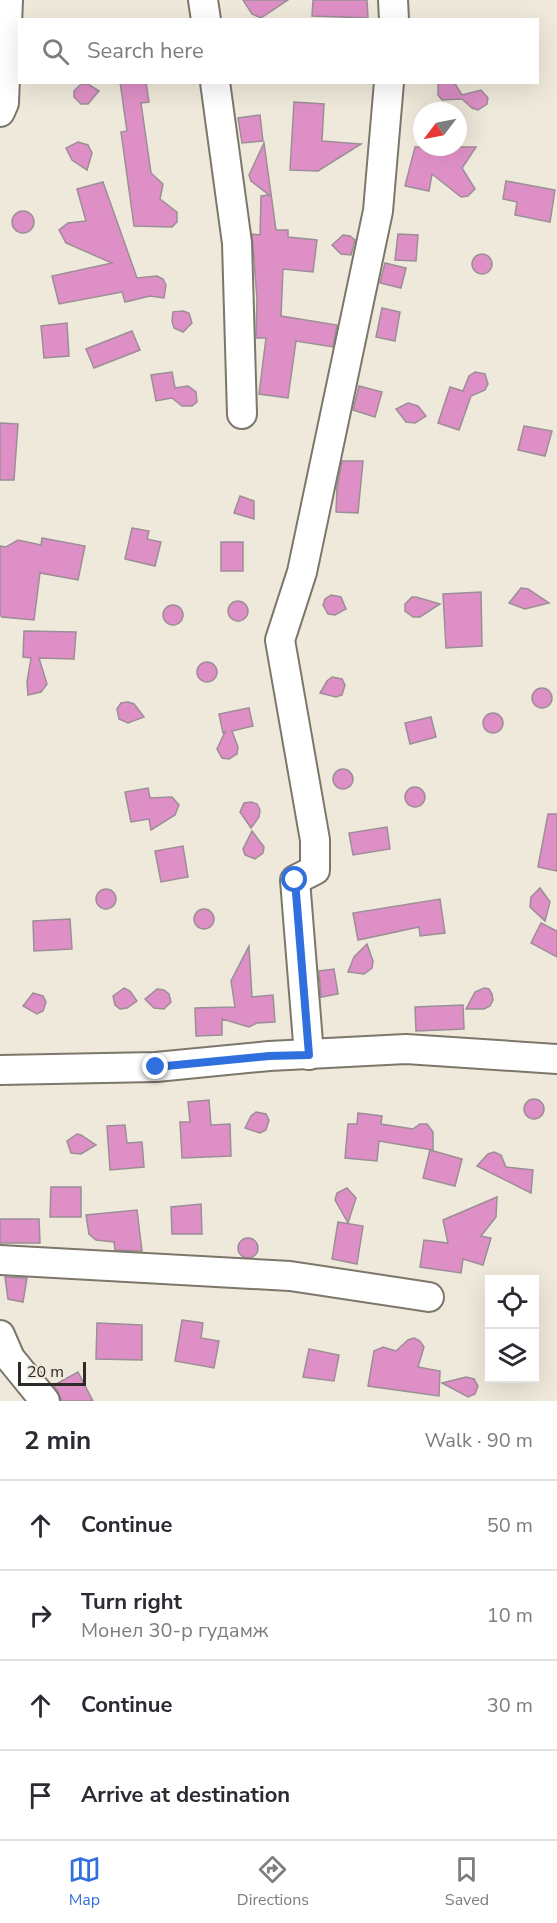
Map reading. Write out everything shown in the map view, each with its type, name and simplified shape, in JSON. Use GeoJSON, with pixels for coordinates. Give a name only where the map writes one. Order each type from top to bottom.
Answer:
{"type":"FeatureCollection","features":[{"type":"Feature","properties":{"kind":"street"},"geometry":{"type":"LineString","coordinates":[[0,112],[5,91],[8,0]]}},
{"type":"Feature","properties":{"kind":"street"},"geometry":{"type":"LineString","coordinates":[[202,0],[206,18]]}},
{"type":"Feature","properties":{"kind":"street"},"geometry":{"type":"LineString","coordinates":[[393,0],[394,18]]}},
{"type":"Feature","properties":{"kind":"street"},"geometry":{"type":"LineString","coordinates":[[215,84],[237,243],[242,414]]}},
{"type":"Feature","properties":{"kind":"street"},"geometry":{"type":"LineString","coordinates":[[309,1055],[295,880],[315,870],[315,840],[280,640],[302,572],[378,212],[389,84]]}},
{"type":"Feature","properties":{"kind":"street"},"geometry":{"type":"LineString","coordinates":[[0,1070],[156,1067],[269,1056],[406,1048],[557,1059]]}},
{"type":"Feature","properties":{"kind":"street"},"geometry":{"type":"LineString","coordinates":[[0,1260],[290,1276],[429,1298]]}},
{"type":"Feature","properties":{"kind":"street"},"geometry":{"type":"LineString","coordinates":[[0,1335],[10,1358],[45,1401]]}},
{"type":"Feature","properties":{"kind":"building"},"geometry":{"type":"Polygon","coordinates":[[[243,0],[288,0],[261,18],[252,14],[243,0]]]}},
{"type":"Feature","properties":{"kind":"building"},"geometry":{"type":"Polygon","coordinates":[[[313,0],[367,0],[368,18],[312,16],[313,0]]]}},
{"type":"Feature","properties":{"kind":"building"},"geometry":{"type":"Polygon","coordinates":[[[81,84],[88,84],[99,91],[88,104],[81,104],[74,97],[74,91],[81,84]]]}},
{"type":"Feature","properties":{"kind":"building"},"geometry":{"type":"Polygon","coordinates":[[[120,84],[146,84],[149,102],[141,103],[151,173],[163,184],[160,199],[177,212],[177,222],[172,227],[134,226],[121,132],[127,131],[120,84]]]}},
{"type":"Feature","properties":{"kind":"building"},"geometry":{"type":"Polygon","coordinates":[[[438,84],[455,84],[462,95],[481,90],[488,98],[487,104],[478,110],[462,99],[442,100],[438,95],[438,84]]]}},
{"type":"Feature","properties":{"kind":"building"},"geometry":{"type":"Polygon","coordinates":[[[294,102],[324,104],[322,141],[361,144],[318,171],[290,170],[294,102]]]}},
{"type":"Feature","properties":{"kind":"building"},"geometry":{"type":"Polygon","coordinates":[[[260,115],[263,141],[242,143],[238,118],[260,115]]]}},
{"type":"Feature","properties":{"kind":"building"},"geometry":{"type":"Polygon","coordinates":[[[78,142],[88,145],[92,153],[87,170],[72,160],[66,148],[78,142]]]}},
{"type":"Feature","properties":{"kind":"building"},"geometry":{"type":"Polygon","coordinates":[[[264,143],[276,230],[288,230],[288,237],[317,240],[313,272],[283,269],[281,316],[337,325],[333,347],[296,341],[288,398],[259,394],[266,338],[256,338],[257,299],[252,234],[260,235],[261,196],[269,195],[251,181],[249,175],[264,143]]]}},
{"type":"Feature","properties":{"kind":"building"},"geometry":{"type":"Polygon","coordinates":[[[467,147],[476,147],[462,168],[475,189],[468,196],[461,197],[432,174],[429,191],[405,186],[413,155],[467,156],[467,147]]]}},
{"type":"Feature","properties":{"kind":"building"},"geometry":{"type":"Polygon","coordinates":[[[506,181],[555,190],[550,222],[515,215],[517,202],[503,199],[506,181]]]}},
{"type":"Feature","properties":{"kind":"building"},"geometry":{"type":"Polygon","coordinates":[[[103,182],[137,278],[157,276],[163,279],[166,285],[164,298],[150,296],[125,302],[122,292],[59,304],[52,276],[112,263],[66,243],[59,230],[68,223],[86,221],[77,189],[103,182]]]}},
{"type":"Feature","properties":{"kind":"building"},"geometry":{"type":"Polygon","coordinates":[[[23,211],[31,214],[34,222],[31,230],[23,233],[15,230],[12,222],[15,214],[23,211]]]}},
{"type":"Feature","properties":{"kind":"building"},"geometry":{"type":"Polygon","coordinates":[[[398,234],[418,235],[416,261],[395,260],[398,234]]]}},
{"type":"Feature","properties":{"kind":"building"},"geometry":{"type":"Polygon","coordinates":[[[343,235],[355,240],[351,255],[341,254],[332,245],[343,235]]]}},
{"type":"Feature","properties":{"kind":"building"},"geometry":{"type":"Polygon","coordinates":[[[478,254],[486,254],[492,260],[492,268],[486,274],[478,274],[472,268],[472,260],[478,254]]]}},
{"type":"Feature","properties":{"kind":"building"},"geometry":{"type":"Polygon","coordinates":[[[385,263],[406,268],[401,288],[380,283],[385,263]]]}},
{"type":"Feature","properties":{"kind":"building"},"geometry":{"type":"Polygon","coordinates":[[[382,308],[400,312],[395,341],[376,337],[382,308]]]}},
{"type":"Feature","properties":{"kind":"building"},"geometry":{"type":"Polygon","coordinates":[[[173,312],[189,313],[192,323],[183,332],[174,328],[172,321],[173,312]]]}},
{"type":"Feature","properties":{"kind":"building"},"geometry":{"type":"Polygon","coordinates":[[[67,323],[69,356],[44,358],[41,326],[67,323]]]}},
{"type":"Feature","properties":{"kind":"building"},"geometry":{"type":"Polygon","coordinates":[[[132,331],[140,350],[94,368],[86,349],[132,331]]]}},
{"type":"Feature","properties":{"kind":"building"},"geometry":{"type":"Polygon","coordinates":[[[172,372],[175,388],[188,386],[196,392],[197,402],[192,406],[182,406],[172,398],[156,401],[151,375],[172,372]]]}},
{"type":"Feature","properties":{"kind":"building"},"geometry":{"type":"Polygon","coordinates":[[[475,372],[485,374],[488,384],[485,390],[471,396],[459,430],[438,423],[450,387],[463,391],[469,376],[475,372]]]}},
{"type":"Feature","properties":{"kind":"building"},"geometry":{"type":"Polygon","coordinates":[[[359,386],[382,392],[375,417],[353,410],[359,386]]]}},
{"type":"Feature","properties":{"kind":"building"},"geometry":{"type":"Polygon","coordinates":[[[408,403],[418,406],[426,416],[415,423],[406,422],[396,409],[408,403]]]}},
{"type":"Feature","properties":{"kind":"building"},"geometry":{"type":"Polygon","coordinates":[[[0,423],[18,424],[14,480],[0,480],[0,423]]]}},
{"type":"Feature","properties":{"kind":"building"},"geometry":{"type":"Polygon","coordinates":[[[524,426],[552,431],[545,456],[518,450],[524,426]]]}},
{"type":"Feature","properties":{"kind":"building"},"geometry":{"type":"Polygon","coordinates":[[[342,461],[363,461],[358,513],[336,512],[337,487],[342,461]]]}},
{"type":"Feature","properties":{"kind":"building"},"geometry":{"type":"Polygon","coordinates":[[[240,496],[254,501],[254,519],[234,513],[240,496]]]}},
{"type":"Feature","properties":{"kind":"building"},"geometry":{"type":"Polygon","coordinates":[[[132,528],[149,531],[147,539],[161,542],[155,566],[125,559],[132,528]]]}},
{"type":"Feature","properties":{"kind":"building"},"geometry":{"type":"Polygon","coordinates":[[[42,538],[85,546],[78,580],[40,573],[34,620],[2,617],[0,615],[0,546],[6,547],[18,540],[41,545],[42,538]]]}},
{"type":"Feature","properties":{"kind":"building"},"geometry":{"type":"Polygon","coordinates":[[[221,542],[243,542],[243,571],[221,571],[221,542]]]}},
{"type":"Feature","properties":{"kind":"building"},"geometry":{"type":"Polygon","coordinates":[[[521,588],[528,589],[549,603],[525,609],[509,603],[521,588]]]}},
{"type":"Feature","properties":{"kind":"building"},"geometry":{"type":"Polygon","coordinates":[[[481,592],[482,646],[446,648],[443,594],[481,592]]]}},
{"type":"Feature","properties":{"kind":"building"},"geometry":{"type":"Polygon","coordinates":[[[331,595],[341,597],[346,609],[335,615],[328,614],[323,605],[325,599],[331,595]]]}},
{"type":"Feature","properties":{"kind":"building"},"geometry":{"type":"Polygon","coordinates":[[[412,597],[440,604],[420,617],[413,617],[405,611],[405,604],[412,597]]]}},
{"type":"Feature","properties":{"kind":"building"},"geometry":{"type":"Polygon","coordinates":[[[234,601],[242,601],[248,607],[248,615],[242,621],[234,621],[228,615],[228,607],[234,601]]]}},
{"type":"Feature","properties":{"kind":"building"},"geometry":{"type":"Polygon","coordinates":[[[169,605],[177,605],[183,611],[183,619],[177,625],[169,625],[163,619],[163,611],[169,605]]]}},
{"type":"Feature","properties":{"kind":"building"},"geometry":{"type":"Polygon","coordinates":[[[24,631],[76,632],[74,659],[39,658],[47,684],[41,692],[28,695],[27,682],[31,658],[23,657],[24,631]]]}},
{"type":"Feature","properties":{"kind":"building"},"geometry":{"type":"Polygon","coordinates":[[[203,662],[211,662],[217,668],[217,676],[211,682],[203,682],[197,676],[197,668],[203,662]]]}},
{"type":"Feature","properties":{"kind":"building"},"geometry":{"type":"Polygon","coordinates":[[[332,677],[342,679],[345,685],[342,695],[336,697],[320,693],[332,677]]]}},
{"type":"Feature","properties":{"kind":"building"},"geometry":{"type":"Polygon","coordinates":[[[538,688],[546,688],[552,694],[552,702],[546,708],[538,708],[532,702],[532,694],[538,688]]]}},
{"type":"Feature","properties":{"kind":"building"},"geometry":{"type":"Polygon","coordinates":[[[121,703],[134,704],[144,717],[128,723],[119,719],[117,709],[121,703]]]}},
{"type":"Feature","properties":{"kind":"building"},"geometry":{"type":"Polygon","coordinates":[[[249,708],[253,726],[232,731],[238,747],[237,754],[229,759],[222,758],[217,749],[225,732],[223,733],[219,714],[249,708]]]}},
{"type":"Feature","properties":{"kind":"building"},"geometry":{"type":"Polygon","coordinates":[[[489,713],[497,713],[503,719],[503,727],[497,733],[489,733],[483,727],[483,719],[489,713]]]}},
{"type":"Feature","properties":{"kind":"building"},"geometry":{"type":"Polygon","coordinates":[[[431,717],[436,737],[410,744],[405,723],[431,717]]]}},
{"type":"Feature","properties":{"kind":"building"},"geometry":{"type":"Polygon","coordinates":[[[339,769],[347,769],[353,775],[353,783],[347,789],[339,789],[333,783],[333,775],[339,769]]]}},
{"type":"Feature","properties":{"kind":"building"},"geometry":{"type":"Polygon","coordinates":[[[411,787],[419,787],[425,793],[425,801],[419,807],[411,807],[405,801],[405,793],[411,787]]]}},
{"type":"Feature","properties":{"kind":"building"},"geometry":{"type":"Polygon","coordinates":[[[148,788],[150,798],[172,797],[179,805],[175,815],[151,830],[149,819],[131,822],[125,792],[148,788]]]}},
{"type":"Feature","properties":{"kind":"building"},"geometry":{"type":"Polygon","coordinates":[[[244,803],[257,804],[260,810],[259,817],[251,828],[240,812],[244,803]]]}},
{"type":"Feature","properties":{"kind":"building"},"geometry":{"type":"Polygon","coordinates":[[[548,814],[557,814],[557,871],[538,867],[548,814]]]}},
{"type":"Feature","properties":{"kind":"building"},"geometry":{"type":"Polygon","coordinates":[[[387,827],[390,849],[353,855],[349,833],[387,827]]]}},
{"type":"Feature","properties":{"kind":"building"},"geometry":{"type":"Polygon","coordinates":[[[252,831],[264,847],[263,853],[255,859],[245,855],[243,849],[252,831]]]}},
{"type":"Feature","properties":{"kind":"building"},"geometry":{"type":"Polygon","coordinates":[[[183,846],[188,877],[161,882],[155,851],[183,846]]]}},
{"type":"Feature","properties":{"kind":"building"},"geometry":{"type":"Polygon","coordinates":[[[540,888],[550,902],[545,921],[530,907],[531,897],[540,888]]]}},
{"type":"Feature","properties":{"kind":"building"},"geometry":{"type":"Polygon","coordinates":[[[102,889],[110,889],[116,895],[116,903],[110,909],[102,909],[96,903],[96,895],[102,889]]]}},
{"type":"Feature","properties":{"kind":"building"},"geometry":{"type":"Polygon","coordinates":[[[440,899],[445,933],[420,936],[419,927],[358,940],[353,913],[440,899]]]}},
{"type":"Feature","properties":{"kind":"building"},"geometry":{"type":"Polygon","coordinates":[[[200,909],[208,909],[214,915],[214,923],[208,929],[200,929],[194,923],[194,915],[200,909]]]}},
{"type":"Feature","properties":{"kind":"building"},"geometry":{"type":"Polygon","coordinates":[[[70,919],[72,949],[34,951],[33,921],[70,919]]]}},
{"type":"Feature","properties":{"kind":"building"},"geometry":{"type":"Polygon","coordinates":[[[541,923],[557,931],[557,957],[531,943],[541,923]]]}},
{"type":"Feature","properties":{"kind":"building"},"geometry":{"type":"Polygon","coordinates":[[[367,944],[373,961],[372,968],[364,974],[348,972],[354,957],[367,944]]]}},
{"type":"Feature","properties":{"kind":"building"},"geometry":{"type":"Polygon","coordinates":[[[249,946],[252,997],[273,995],[275,1022],[257,1023],[249,1027],[222,1019],[222,1035],[196,1036],[195,1008],[235,1007],[231,981],[249,946]]]}},
{"type":"Feature","properties":{"kind":"building"},"geometry":{"type":"Polygon","coordinates":[[[334,969],[338,994],[321,997],[319,971],[334,969]]]}},
{"type":"Feature","properties":{"kind":"building"},"geometry":{"type":"Polygon","coordinates":[[[124,988],[130,991],[137,1001],[127,1008],[120,1009],[115,1005],[113,996],[124,988]]]}},
{"type":"Feature","properties":{"kind":"building"},"geometry":{"type":"Polygon","coordinates":[[[484,988],[489,989],[492,994],[493,1000],[490,1006],[484,1009],[466,1009],[475,992],[484,988]]]}},
{"type":"Feature","properties":{"kind":"building"},"geometry":{"type":"Polygon","coordinates":[[[157,989],[169,994],[171,1002],[164,1009],[154,1008],[145,999],[157,989]]]}},
{"type":"Feature","properties":{"kind":"building"},"geometry":{"type":"Polygon","coordinates":[[[33,993],[43,996],[46,1002],[43,1011],[37,1014],[23,1006],[33,993]]]}},
{"type":"Feature","properties":{"kind":"building"},"geometry":{"type":"Polygon","coordinates":[[[463,1005],[464,1029],[416,1031],[415,1007],[463,1005]]]}},
{"type":"Feature","properties":{"kind":"building"},"geometry":{"type":"Polygon","coordinates":[[[530,1099],[538,1099],[544,1105],[544,1113],[538,1119],[530,1119],[524,1113],[524,1105],[530,1099]]]}},
{"type":"Feature","properties":{"kind":"building"},"geometry":{"type":"Polygon","coordinates":[[[209,1100],[211,1125],[230,1124],[231,1156],[182,1158],[180,1122],[190,1122],[188,1102],[209,1100]]]}},
{"type":"Feature","properties":{"kind":"building"},"geometry":{"type":"Polygon","coordinates":[[[256,1112],[266,1114],[269,1120],[266,1130],[260,1133],[245,1128],[251,1116],[256,1112]]]}},
{"type":"Feature","properties":{"kind":"building"},"geometry":{"type":"Polygon","coordinates":[[[358,1113],[382,1116],[381,1124],[413,1129],[420,1124],[427,1124],[433,1132],[433,1150],[379,1141],[377,1161],[345,1158],[348,1124],[357,1124],[358,1113]]]}},
{"type":"Feature","properties":{"kind":"building"},"geometry":{"type":"Polygon","coordinates":[[[125,1125],[127,1143],[142,1142],[144,1167],[110,1170],[107,1126],[125,1125]]]}},
{"type":"Feature","properties":{"kind":"building"},"geometry":{"type":"Polygon","coordinates":[[[77,1134],[96,1145],[81,1154],[71,1153],[67,1141],[77,1134]]]}},
{"type":"Feature","properties":{"kind":"building"},"geometry":{"type":"Polygon","coordinates":[[[430,1150],[462,1159],[455,1186],[423,1178],[430,1150]]]}},
{"type":"Feature","properties":{"kind":"building"},"geometry":{"type":"Polygon","coordinates":[[[494,1152],[501,1155],[506,1167],[533,1170],[531,1193],[477,1166],[488,1154],[494,1152]]]}},
{"type":"Feature","properties":{"kind":"building"},"geometry":{"type":"Polygon","coordinates":[[[51,1187],[81,1187],[81,1217],[50,1217],[51,1187]]]}},
{"type":"Feature","properties":{"kind":"building"},"geometry":{"type":"Polygon","coordinates":[[[347,1188],[356,1198],[348,1223],[335,1200],[337,1193],[347,1188]]]}},
{"type":"Feature","properties":{"kind":"building"},"geometry":{"type":"Polygon","coordinates":[[[497,1197],[496,1217],[481,1236],[491,1238],[483,1265],[463,1259],[461,1273],[420,1267],[424,1240],[448,1243],[443,1220],[497,1197]]]}},
{"type":"Feature","properties":{"kind":"building"},"geometry":{"type":"Polygon","coordinates":[[[201,1204],[202,1234],[172,1234],[171,1207],[201,1204]]]}},
{"type":"Feature","properties":{"kind":"building"},"geometry":{"type":"Polygon","coordinates":[[[137,1210],[142,1251],[115,1250],[114,1242],[96,1240],[89,1234],[86,1215],[137,1210]]]}},
{"type":"Feature","properties":{"kind":"building"},"geometry":{"type":"Polygon","coordinates":[[[0,1219],[39,1219],[40,1243],[0,1243],[0,1219]]]}},
{"type":"Feature","properties":{"kind":"building"},"geometry":{"type":"Polygon","coordinates":[[[338,1222],[363,1226],[357,1264],[332,1259],[338,1222]]]}},
{"type":"Feature","properties":{"kind":"building"},"geometry":{"type":"Polygon","coordinates":[[[248,1238],[255,1241],[258,1248],[255,1255],[248,1258],[241,1255],[238,1248],[241,1241],[248,1238]]]}},
{"type":"Feature","properties":{"kind":"building"},"geometry":{"type":"Polygon","coordinates":[[[5,1277],[27,1278],[23,1302],[8,1299],[5,1277]]]}},
{"type":"Feature","properties":{"kind":"building"},"geometry":{"type":"Polygon","coordinates":[[[182,1320],[203,1323],[201,1338],[219,1341],[214,1368],[175,1361],[182,1320]]]}},
{"type":"Feature","properties":{"kind":"building"},"geometry":{"type":"Polygon","coordinates":[[[97,1323],[142,1325],[142,1360],[96,1359],[97,1323]]]}},
{"type":"Feature","properties":{"kind":"building"},"geometry":{"type":"Polygon","coordinates":[[[414,1338],[424,1347],[418,1367],[440,1371],[439,1396],[368,1386],[374,1351],[383,1347],[396,1351],[408,1340],[414,1338]]]}},
{"type":"Feature","properties":{"kind":"building"},"geometry":{"type":"Polygon","coordinates":[[[309,1349],[339,1355],[334,1381],[303,1377],[309,1349]]]}},
{"type":"Feature","properties":{"kind":"building"},"geometry":{"type":"Polygon","coordinates":[[[78,1372],[93,1401],[62,1401],[54,1385],[78,1372]]]}},
{"type":"Feature","properties":{"kind":"building"},"geometry":{"type":"Polygon","coordinates":[[[466,1377],[474,1379],[478,1386],[475,1394],[468,1397],[442,1383],[466,1377]]]}},
{"type":"Feature","properties":{"kind":"route"},"geometry":{"type":"LineString","coordinates":[[156,1067],[269,1056],[309,1055],[295,880]]}}]}
